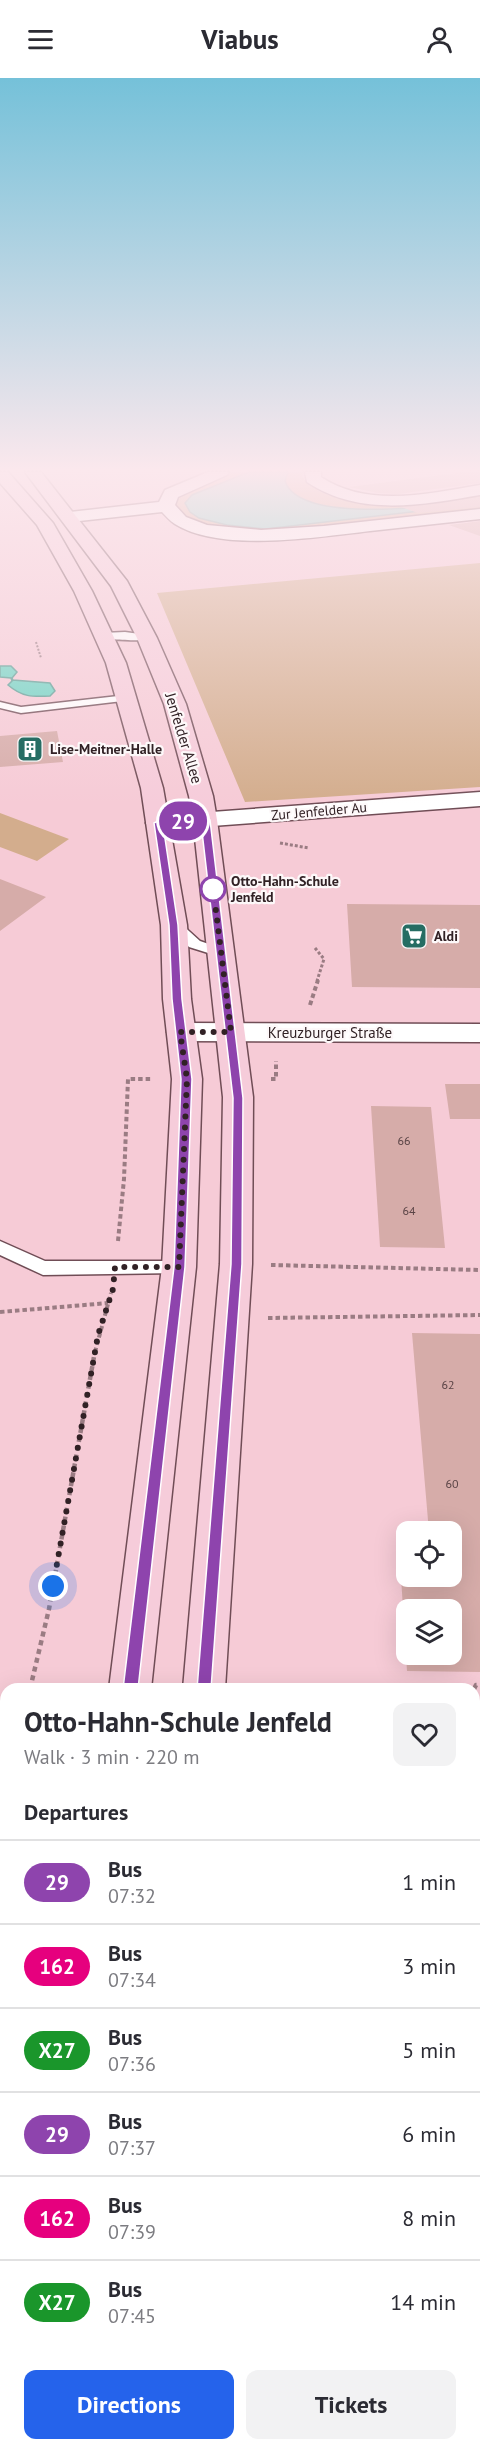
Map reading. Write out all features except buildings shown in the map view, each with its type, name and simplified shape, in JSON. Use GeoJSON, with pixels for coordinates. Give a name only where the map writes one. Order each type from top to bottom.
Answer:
{"type":"FeatureCollection","features":[{"type":"Feature","properties":{"kind":"main road"},"geometry":{"type":"LineString","coordinates":[[78,583],[116,663],[152,788],[174,925],[180,1032],[187,1079],[179,1267],[131,1683]]}},
{"type":"Feature","properties":{"kind":"main road","name":"Jenfelder Allee"},"geometry":{"type":"LineString","coordinates":[[118,583],[147,638],[175,704],[201,796],[238,1098],[236,1264],[204,1683]]}},
{"type":"Feature","properties":{"kind":"street","name":"Zur Jenfelder Au"},"geometry":{"type":"LineString","coordinates":[[158,823],[480,799]]}},
{"type":"Feature","properties":{"kind":"street","name":"Kreuzburger Straße"},"geometry":{"type":"LineString","coordinates":[[180,1032],[480,1033]]}},
{"type":"Feature","properties":{"kind":"lane"},"geometry":{"type":"LineString","coordinates":[[103,636],[125,635],[147,638]]}},
{"type":"Feature","properties":{"kind":"lane"},"geometry":{"type":"LineString","coordinates":[[0,705],[21,710],[127,698]]}},
{"type":"Feature","properties":{"kind":"lane"},"geometry":{"type":"LineString","coordinates":[[174,925],[190,943],[208,951],[221,953]]}},
{"type":"Feature","properties":{"kind":"lane"},"geometry":{"type":"LineString","coordinates":[[0,1247],[42,1268],[179,1267]]}},
{"type":"Feature","properties":{"kind":"path"},"geometry":{"type":"LineString","coordinates":[[36,642],[41,658]]}},
{"type":"Feature","properties":{"kind":"path"},"geometry":{"type":"LineString","coordinates":[[276,842],[309,848]]}},
{"type":"Feature","properties":{"kind":"path"},"geometry":{"type":"LineString","coordinates":[[275,1032],[276,1019],[310,1005],[324,959],[315,948]]}},
{"type":"Feature","properties":{"kind":"path"},"geometry":{"type":"LineString","coordinates":[[31,1683],[49,1609],[98,1335],[113,1289],[124,1179],[128,1078],[159,1079]]}},
{"type":"Feature","properties":{"kind":"path"},"geometry":{"type":"LineString","coordinates":[[236,1264],[480,1270]]}},
{"type":"Feature","properties":{"kind":"path"},"geometry":{"type":"LineString","coordinates":[[0,1312],[108,1303]]}},
{"type":"Feature","properties":{"kind":"path"},"geometry":{"type":"LineString","coordinates":[[232,1318],[480,1315]]}},
{"type":"Feature","properties":{"kind":"shaded area"},"geometry":{"type":"Polygon","coordinates":[[[267,583],[480,583],[480,787],[245,802],[157,593],[267,583]]]}},
{"type":"Feature","properties":{"kind":"shaded area"},"geometry":{"type":"Polygon","coordinates":[[[0,666],[11,666],[17,672],[13,680],[50,683],[55,691],[50,696],[32,696],[18,692],[8,685],[12,681],[11,678],[0,677],[0,666]]]}},
{"type":"Feature","properties":{"kind":"shaded area"},"geometry":{"type":"Polygon","coordinates":[[[0,813],[69,839],[37,861],[0,847],[0,813]]]}},
{"type":"Feature","properties":{"kind":"bus line","name":"29"},"geometry":{"type":"LineString","coordinates":[[131,1683],[174,1322],[179,1267],[187,1079],[177,999],[174,925],[158,823],[205,820],[238,1098],[236,1264],[204,1683]]}},
{"type":"Feature","properties":{"kind":"place","name":"Lise-Meitner-Halle"},"geometry":{"type":"Point","coordinates":[30,749]}},
{"type":"Feature","properties":{"kind":"place","name":"Otto-Hahn-Schule Jenfeld"},"geometry":{"type":"Point","coordinates":[213,889]}},
{"type":"Feature","properties":{"kind":"place","name":"Aldi"},"geometry":{"type":"Point","coordinates":[414,936]}},
{"type":"Feature","properties":{"kind":"route"},"geometry":{"type":"LineString","coordinates":[[53,1586],[98,1335],[113,1289],[115,1267],[179,1267],[187,1079],[180,1032],[231,1032],[212,879],[213,889]]}}]}
